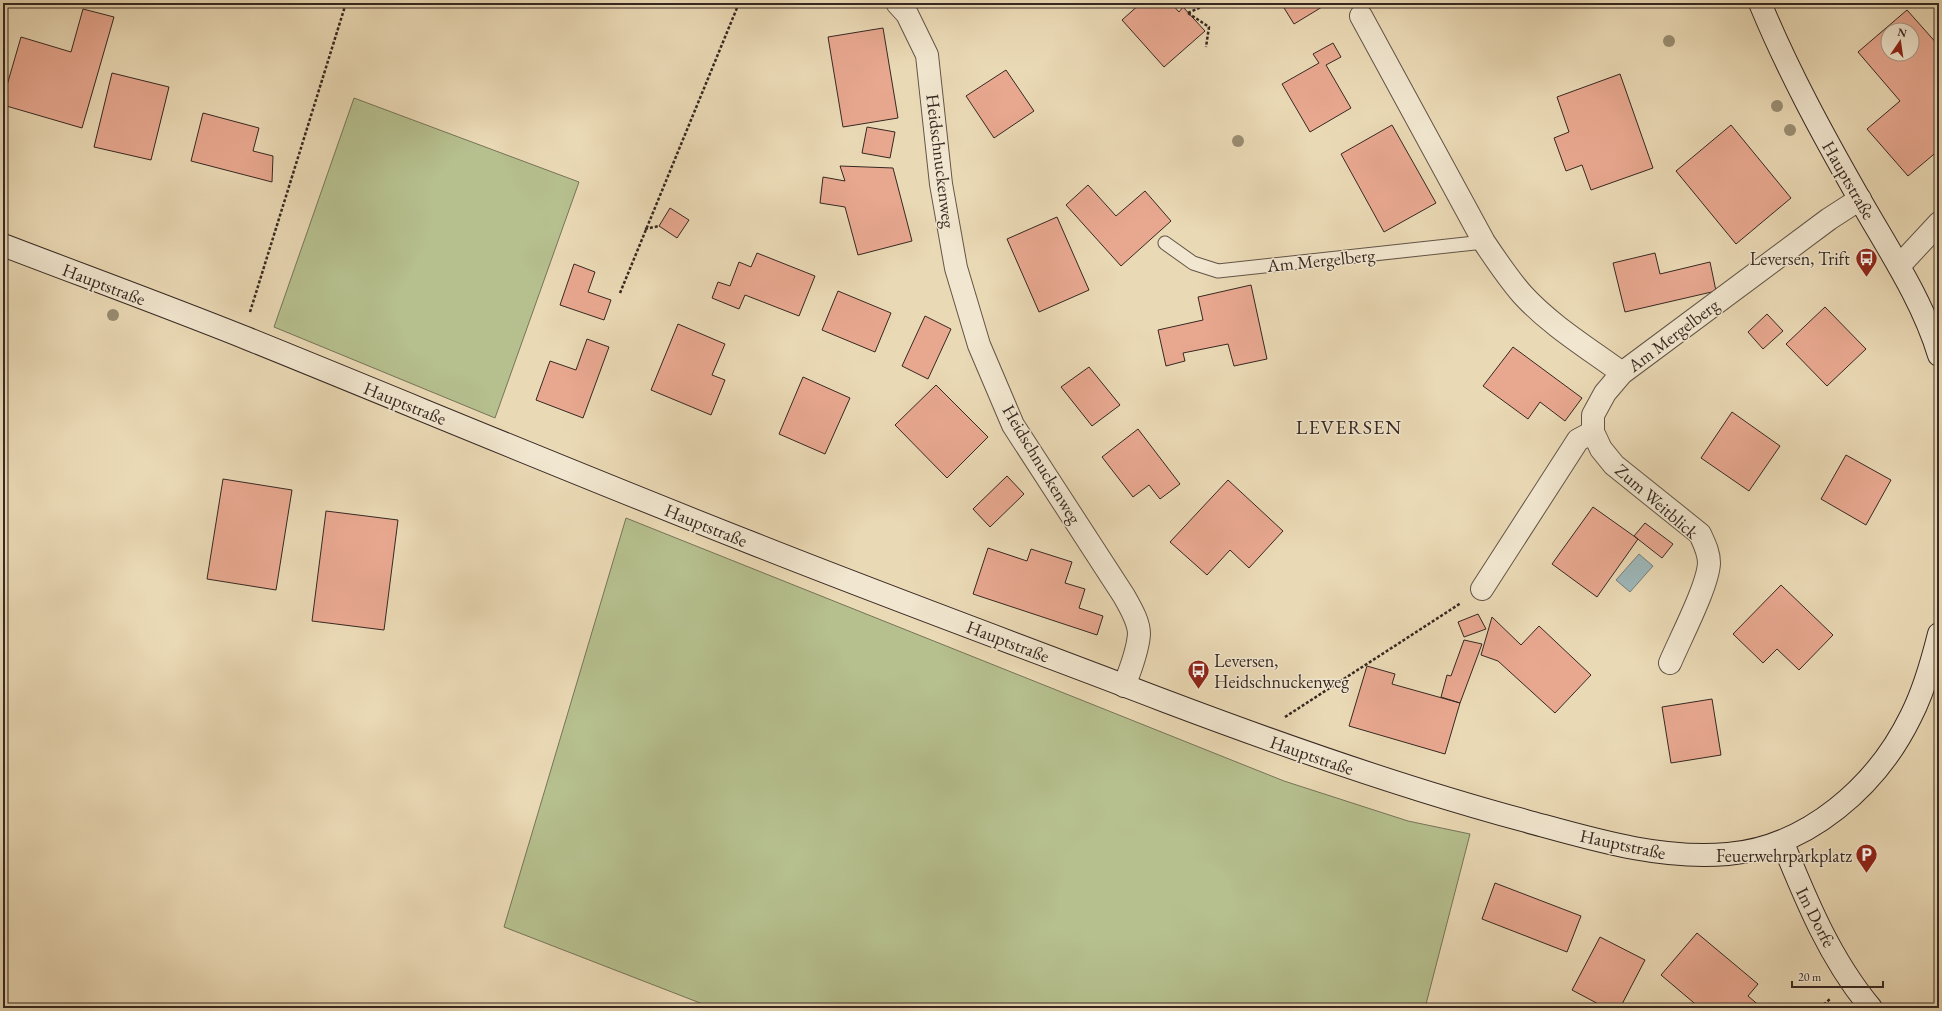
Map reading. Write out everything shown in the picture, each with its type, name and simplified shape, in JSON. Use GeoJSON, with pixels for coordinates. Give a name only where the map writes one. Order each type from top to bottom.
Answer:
{"type":"FeatureCollection","features":[{"type":"Feature","properties":{"kind":"street","name":"Heidschnuckenweg"},"geometry":{"type":"LineString","coordinates":[[897,3],[907,14],[928,55],[942,191],[956,268],[979,345],[1013,425],[1124,596],[1134,615],[1139,634],[1131,667],[1124,686]]}},
{"type":"Feature","properties":{"kind":"street","name":"Hauptstraße"},"geometry":{"type":"LineString","coordinates":[[1760,3],[1796,83],[1899,266],[1931,329],[1939,355]]}},
{"type":"Feature","properties":{"kind":"street","name":"Am Mergelberg"},"geometry":{"type":"LineString","coordinates":[[1362,16],[1484,242],[1501,268],[1523,295],[1548,318],[1622,373],[1822,224],[1860,199]]}},
{"type":"Feature","properties":{"kind":"street"},"geometry":{"type":"LineString","coordinates":[[1899,266],[1939,223]]}},
{"type":"Feature","properties":{"kind":"street","name":"Hauptstraße"},"geometry":{"type":"LineString","coordinates":[[3,245],[242,337],[746,541],[1269,740],[1444,799],[1618,845],[1678,856],[1733,854],[1782,841],[1819,822],[1854,794],[1889,753],[1911,717],[1926,680],[1939,634]]}},
{"type":"Feature","properties":{"kind":"street"},"geometry":{"type":"LineString","coordinates":[[1482,589],[1578,440],[1593,432],[1593,415],[1605,393],[1622,373]]}},
{"type":"Feature","properties":{"kind":"street","name":"Zum Weitblick"},"geometry":{"type":"LineString","coordinates":[[1593,432],[1601,449],[1614,466],[1700,534],[1707,548],[1709,563],[1705,582],[1670,663]]}},
{"type":"Feature","properties":{"kind":"street","name":"Im Dorfe"},"geometry":{"type":"LineString","coordinates":[[1782,841],[1810,911],[1863,1005]]}},
{"type":"Feature","properties":{"kind":"lane","name":"Am Mergelberg"},"geometry":{"type":"LineString","coordinates":[[1165,243],[1193,263],[1218,271],[1484,242]]}},
{"type":"Feature","properties":{"kind":"path"},"geometry":{"type":"LineString","coordinates":[[242,337],[346,3]]}},
{"type":"Feature","properties":{"kind":"path"},"geometry":{"type":"LineString","coordinates":[[620,293],[739,3]]}},
{"type":"Feature","properties":{"kind":"path"},"geometry":{"type":"LineString","coordinates":[[1206,46],[1209,27],[1188,12],[1210,3]]}},
{"type":"Feature","properties":{"kind":"path"},"geometry":{"type":"LineString","coordinates":[[645,229],[658,226]]}},
{"type":"Feature","properties":{"kind":"path"},"geometry":{"type":"LineString","coordinates":[[1269,740],[1282,719],[1482,589]]}},
{"type":"Feature","properties":{"kind":"green space"},"geometry":{"type":"Polygon","coordinates":[[[354,98],[579,182],[495,418],[274,327],[354,98]]]}},
{"type":"Feature","properties":{"kind":"green space"},"geometry":{"type":"Polygon","coordinates":[[[626,518],[1284,781],[1408,821],[1470,834],[1425,1008],[713,1008],[504,927],[626,518]]]}},
{"type":"Feature","properties":{"kind":"water"},"geometry":{"type":"Polygon","coordinates":[[[1639,554],[1653,566],[1630,592],[1616,580],[1639,554]]]}},
{"type":"Feature","properties":{"kind":"building"},"geometry":{"type":"Polygon","coordinates":[[[1141,3],[1171,3],[1179,12],[1183,7],[1205,31],[1164,67],[1122,20],[1141,3]]]}},
{"type":"Feature","properties":{"kind":"building"},"geometry":{"type":"Polygon","coordinates":[[[1281,3],[1326,3],[1327,4],[1294,24],[1281,3]]]}},
{"type":"Feature","properties":{"kind":"building"},"geometry":{"type":"Polygon","coordinates":[[[83,9],[114,17],[82,128],[3,105],[3,99],[21,37],[71,52],[83,9]]]}},
{"type":"Feature","properties":{"kind":"building"},"geometry":{"type":"Polygon","coordinates":[[[1907,10],[1918,22],[1893,22],[1907,10]]]}},
{"type":"Feature","properties":{"kind":"building"},"geometry":{"type":"Polygon","coordinates":[[[1920,25],[1939,46],[1939,150],[1908,176],[1867,129],[1900,101],[1858,52],[1880,33],[1880,62],[1920,62],[1920,25]]]}},
{"type":"Feature","properties":{"kind":"building"},"geometry":{"type":"Polygon","coordinates":[[[883,28],[898,118],[843,127],[828,37],[883,28]]]}},
{"type":"Feature","properties":{"kind":"building"},"geometry":{"type":"Polygon","coordinates":[[[1333,43],[1341,57],[1326,65],[1351,108],[1310,132],[1282,84],[1319,63],[1313,54],[1333,43]]]}},
{"type":"Feature","properties":{"kind":"building"},"geometry":{"type":"Polygon","coordinates":[[[1006,70],[1034,111],[994,138],[966,96],[1006,70]]]}},
{"type":"Feature","properties":{"kind":"building"},"geometry":{"type":"Polygon","coordinates":[[[112,73],[169,87],[151,160],[94,147],[112,73]]]}},
{"type":"Feature","properties":{"kind":"building"},"geometry":{"type":"Polygon","coordinates":[[[1620,74],[1653,168],[1591,190],[1582,165],[1566,171],[1554,138],[1569,132],[1557,97],[1620,74]]]}},
{"type":"Feature","properties":{"kind":"building"},"geometry":{"type":"Polygon","coordinates":[[[203,113],[259,128],[253,151],[273,156],[272,182],[191,161],[203,113]]]}},
{"type":"Feature","properties":{"kind":"building"},"geometry":{"type":"Polygon","coordinates":[[[1392,125],[1436,203],[1384,232],[1341,154],[1392,125]]]}},
{"type":"Feature","properties":{"kind":"building"},"geometry":{"type":"Polygon","coordinates":[[[1731,125],[1791,198],[1736,244],[1676,171],[1731,125]]]}},
{"type":"Feature","properties":{"kind":"building"},"geometry":{"type":"Polygon","coordinates":[[[867,127],[895,132],[890,158],[862,153],[867,127]]]}},
{"type":"Feature","properties":{"kind":"building"},"geometry":{"type":"Polygon","coordinates":[[[840,166],[893,168],[912,241],[858,255],[845,207],[820,203],[823,177],[845,181],[840,166]]]}},
{"type":"Feature","properties":{"kind":"building"},"geometry":{"type":"Polygon","coordinates":[[[1088,185],[1116,216],[1145,191],[1171,221],[1121,266],[1066,205],[1088,185]]]}},
{"type":"Feature","properties":{"kind":"building"},"geometry":{"type":"Polygon","coordinates":[[[670,208],[689,220],[677,238],[659,226],[670,208]]]}},
{"type":"Feature","properties":{"kind":"building"},"geometry":{"type":"Polygon","coordinates":[[[1057,217],[1089,290],[1039,312],[1007,239],[1057,217]]]}},
{"type":"Feature","properties":{"kind":"building"},"geometry":{"type":"Polygon","coordinates":[[[757,253],[815,276],[799,316],[745,295],[739,309],[712,298],[718,282],[730,286],[739,262],[751,267],[757,253]]]}},
{"type":"Feature","properties":{"kind":"building"},"geometry":{"type":"Polygon","coordinates":[[[1655,253],[1660,274],[1710,262],[1716,291],[1625,312],[1613,263],[1655,253]]]}},
{"type":"Feature","properties":{"kind":"building"},"geometry":{"type":"Polygon","coordinates":[[[574,264],[595,272],[588,292],[611,300],[604,320],[560,305],[574,264]]]}},
{"type":"Feature","properties":{"kind":"building"},"geometry":{"type":"Polygon","coordinates":[[[1251,285],[1267,359],[1234,366],[1228,344],[1183,353],[1185,361],[1166,366],[1158,330],[1203,320],[1198,297],[1251,285]]]}},
{"type":"Feature","properties":{"kind":"building"},"geometry":{"type":"Polygon","coordinates":[[[838,291],[891,313],[875,352],[822,330],[838,291]]]}},
{"type":"Feature","properties":{"kind":"building"},"geometry":{"type":"Polygon","coordinates":[[[1825,307],[1866,349],[1827,386],[1786,344],[1825,307]]]}},
{"type":"Feature","properties":{"kind":"building"},"geometry":{"type":"Polygon","coordinates":[[[1767,314],[1783,331],[1763,349],[1748,332],[1767,314]]]}},
{"type":"Feature","properties":{"kind":"building"},"geometry":{"type":"Polygon","coordinates":[[[925,316],[951,329],[928,379],[902,366],[925,316]]]}},
{"type":"Feature","properties":{"kind":"building"},"geometry":{"type":"Polygon","coordinates":[[[678,324],[725,344],[712,375],[725,380],[711,415],[651,390],[678,324]]]}},
{"type":"Feature","properties":{"kind":"building"},"geometry":{"type":"Polygon","coordinates":[[[587,339],[609,347],[583,418],[536,400],[550,361],[576,370],[587,339]]]}},
{"type":"Feature","properties":{"kind":"building"},"geometry":{"type":"Polygon","coordinates":[[[1513,347],[1582,398],[1565,421],[1540,402],[1528,419],[1483,386],[1513,347]]]}},
{"type":"Feature","properties":{"kind":"building"},"geometry":{"type":"Polygon","coordinates":[[[1089,367],[1120,405],[1092,426],[1061,387],[1089,367]]]}},
{"type":"Feature","properties":{"kind":"building"},"geometry":{"type":"Polygon","coordinates":[[[803,377],[850,398],[825,454],[779,434],[803,377]]]}},
{"type":"Feature","properties":{"kind":"building"},"geometry":{"type":"Polygon","coordinates":[[[936,385],[988,437],[947,478],[895,425],[936,385]]]}},
{"type":"Feature","properties":{"kind":"building"},"geometry":{"type":"Polygon","coordinates":[[[1732,412],[1780,446],[1749,491],[1701,458],[1732,412]]]}},
{"type":"Feature","properties":{"kind":"building"},"geometry":{"type":"Polygon","coordinates":[[[1138,429],[1180,484],[1160,499],[1149,485],[1133,497],[1102,457],[1138,429]]]}},
{"type":"Feature","properties":{"kind":"building"},"geometry":{"type":"Polygon","coordinates":[[[1846,455],[1891,480],[1866,525],[1821,499],[1846,455]]]}},
{"type":"Feature","properties":{"kind":"building"},"geometry":{"type":"Polygon","coordinates":[[[1007,476],[1024,494],[990,527],[973,509],[1007,476]]]}},
{"type":"Feature","properties":{"kind":"building"},"geometry":{"type":"Polygon","coordinates":[[[223,479],[292,490],[276,590],[207,579],[223,479]]]}},
{"type":"Feature","properties":{"kind":"building"},"geometry":{"type":"Polygon","coordinates":[[[1228,480],[1283,531],[1249,568],[1230,550],[1207,575],[1170,542],[1228,480]]]}},
{"type":"Feature","properties":{"kind":"building"},"geometry":{"type":"Polygon","coordinates":[[[1593,507],[1638,539],[1597,597],[1552,564],[1593,507]]]}},
{"type":"Feature","properties":{"kind":"building"},"geometry":{"type":"Polygon","coordinates":[[[326,511],[398,520],[384,630],[312,621],[326,511]]]}},
{"type":"Feature","properties":{"kind":"building"},"geometry":{"type":"Polygon","coordinates":[[[1645,523],[1673,544],[1662,558],[1634,536],[1645,523]]]}},
{"type":"Feature","properties":{"kind":"building"},"geometry":{"type":"Polygon","coordinates":[[[988,548],[1027,561],[1031,549],[1072,562],[1065,583],[1085,589],[1079,608],[1103,616],[1097,635],[973,594],[988,548]]]}},
{"type":"Feature","properties":{"kind":"building"},"geometry":{"type":"Polygon","coordinates":[[[1781,585],[1833,635],[1799,670],[1777,649],[1763,663],[1733,634],[1781,585]]]}},
{"type":"Feature","properties":{"kind":"building"},"geometry":{"type":"Polygon","coordinates":[[[1478,614],[1486,629],[1464,637],[1458,622],[1478,614]]]}},
{"type":"Feature","properties":{"kind":"building"},"geometry":{"type":"Polygon","coordinates":[[[1492,617],[1521,645],[1539,626],[1591,675],[1555,713],[1498,661],[1481,655],[1492,617]]]}},
{"type":"Feature","properties":{"kind":"building"},"geometry":{"type":"Polygon","coordinates":[[[1464,640],[1482,644],[1460,703],[1441,697],[1447,675],[1451,676],[1464,640]]]}},
{"type":"Feature","properties":{"kind":"building"},"geometry":{"type":"Polygon","coordinates":[[[1367,666],[1395,674],[1392,684],[1460,703],[1445,754],[1349,726],[1367,666]]]}},
{"type":"Feature","properties":{"kind":"building"},"geometry":{"type":"Polygon","coordinates":[[[1712,699],[1721,755],[1671,763],[1662,707],[1712,699]]]}},
{"type":"Feature","properties":{"kind":"building"},"geometry":{"type":"Polygon","coordinates":[[[1495,883],[1581,916],[1567,952],[1482,919],[1495,883]]]}},
{"type":"Feature","properties":{"kind":"building"},"geometry":{"type":"Polygon","coordinates":[[[1697,933],[1758,984],[1748,996],[1762,1008],[1700,1008],[1661,975],[1697,933]]]}},
{"type":"Feature","properties":{"kind":"building"},"geometry":{"type":"Polygon","coordinates":[[[1600,937],[1645,960],[1620,1008],[1606,1008],[1572,990],[1600,937]]]}},
{"type":"Feature","properties":{"kind":"place","name":"Leversen, Trift"},"geometry":{"type":"Point","coordinates":[1866,278]}},
{"type":"Feature","properties":{"kind":"place","name":"Leversen, Heidschnuckenweg"},"geometry":{"type":"Point","coordinates":[1198,690]}},
{"type":"Feature","properties":{"kind":"place","name":"Feuerwehrparkplatz"},"geometry":{"type":"Point","coordinates":[1867,874]}},
{"type":"Feature","properties":{"kind":"district","name":"LEVERSEN"},"geometry":{"type":"Point","coordinates":[1349,427]}}]}
